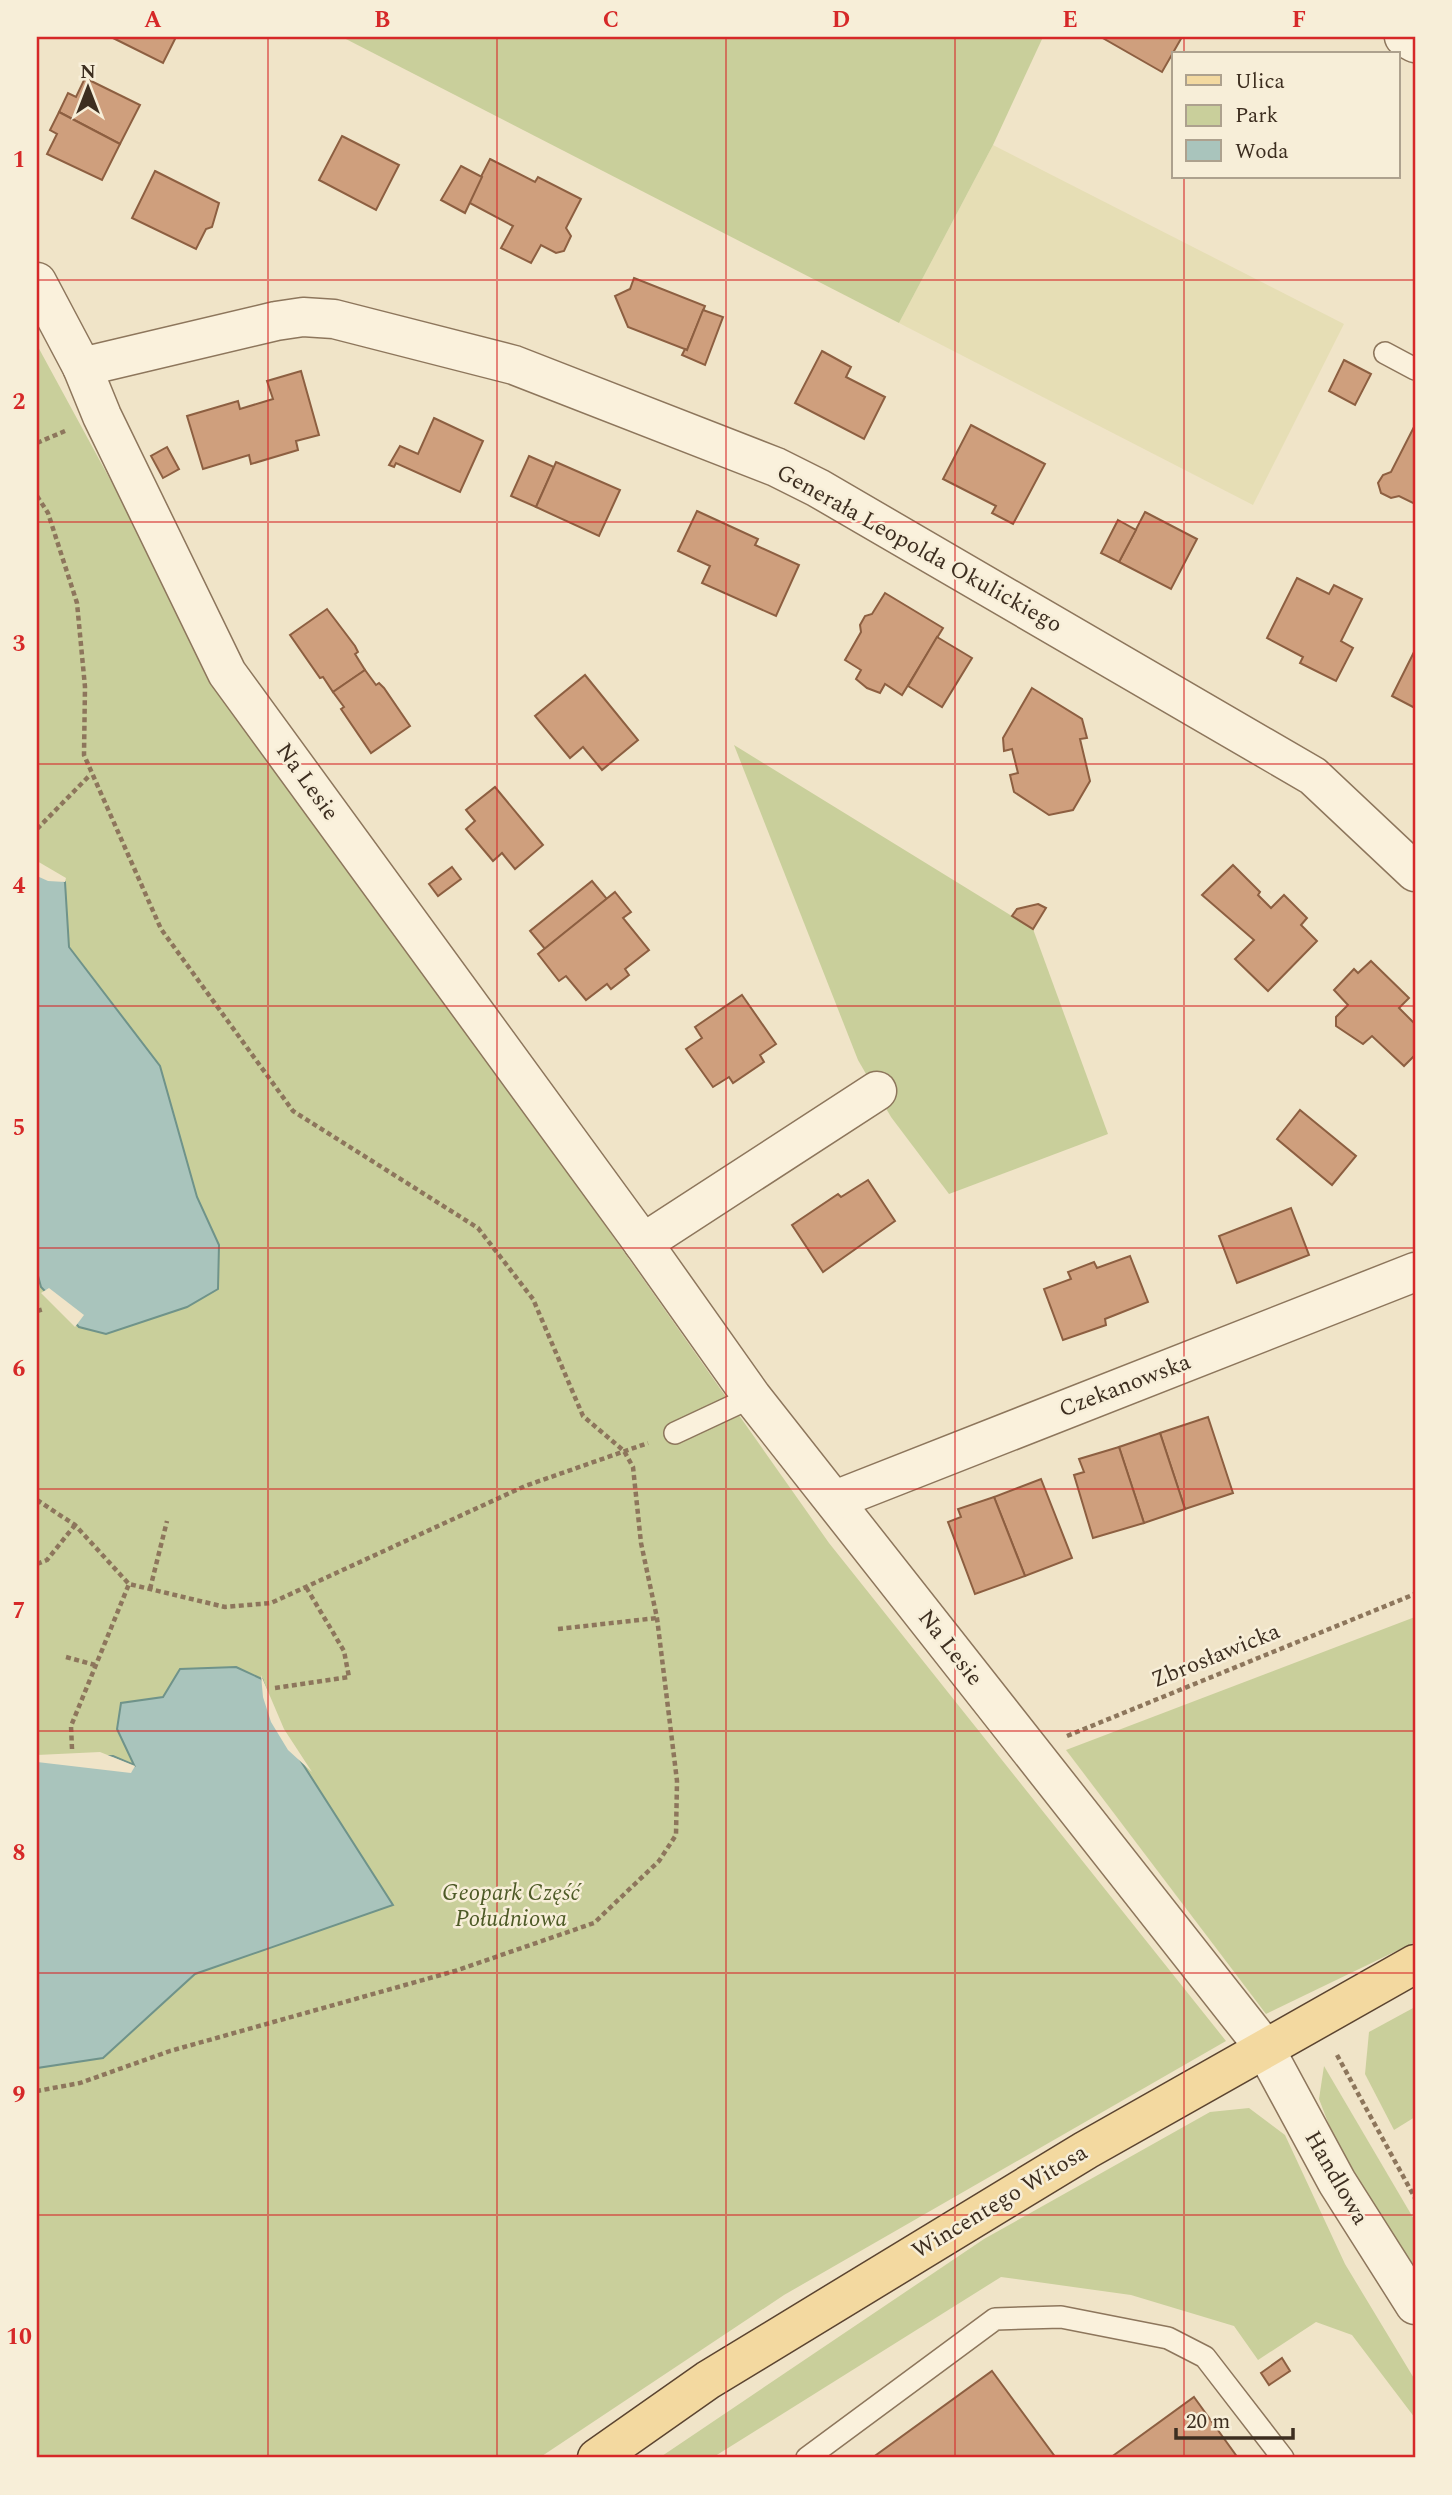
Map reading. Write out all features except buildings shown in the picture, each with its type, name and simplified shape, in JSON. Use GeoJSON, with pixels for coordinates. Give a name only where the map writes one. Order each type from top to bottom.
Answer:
{"type":"FeatureCollection","features":[{"type":"Feature","properties":{"kind":"main road","name":"Wincentego Witosa"},"geometry":{"type":"LineString","coordinates":[[597,2458],[708,2380],[1086,2150],[1415,1964]]}},
{"type":"Feature","properties":{"kind":"street"},"geometry":{"type":"LineString","coordinates":[[1404,37],[1415,43]]}},
{"type":"Feature","properties":{"kind":"street","name":"Na Lesie"},"geometry":{"type":"LineString","coordinates":[[37,282],[82,367],[102,416],[227,673],[643,1243],[752,1397],[1264,2048]]}},
{"type":"Feature","properties":{"kind":"street","name":"Generała Leopolda Okulickiego"},"geometry":{"type":"LineString","coordinates":[[82,367],[303,317],[363,326],[514,365],[563,382],[776,467],[830,495],[1313,776],[1415,872]]}},
{"type":"Feature","properties":{"kind":"street"},"geometry":{"type":"LineString","coordinates":[[643,1243],[877,1091]]}},
{"type":"Feature","properties":{"kind":"street","name":"Czekanowska"},"geometry":{"type":"LineString","coordinates":[[835,1500],[1415,1272]]}},
{"type":"Feature","properties":{"kind":"street","name":"Handlowa"},"geometry":{"type":"LineString","coordinates":[[1264,2048],[1337,2182],[1415,2305]]}},
{"type":"Feature","properties":{"kind":"lane"},"geometry":{"type":"LineString","coordinates":[[1385,354],[1415,369]]}},
{"type":"Feature","properties":{"kind":"lane"},"geometry":{"type":"LineString","coordinates":[[675,1433],[752,1397]]}},
{"type":"Feature","properties":{"kind":"lane"},"geometry":{"type":"LineString","coordinates":[[807,2458],[995,2319],[1061,2318],[1168,2338],[1205,2357],[1283,2458]]}},
{"type":"Feature","properties":{"kind":"path"},"geometry":{"type":"LineString","coordinates":[[37,496],[48,513],[77,603],[85,687],[84,755],[90,775],[160,929],[293,1111],[478,1228],[533,1299],[583,1416],[624,1451],[633,1467],[641,1543],[657,1618],[677,1781],[676,1835],[659,1861],[594,1923],[455,1971],[170,2051],[80,2084],[37,2091]]}},
{"type":"Feature","properties":{"kind":"path"},"geometry":{"type":"LineString","coordinates":[[37,829],[90,775]]}},
{"type":"Feature","properties":{"kind":"path"},"geometry":{"type":"LineString","coordinates":[[37,1311],[44,1309]]}},
{"type":"Feature","properties":{"kind":"path"},"geometry":{"type":"LineString","coordinates":[[37,1500],[75,1524],[129,1584],[225,1607],[271,1603],[525,1486],[675,1433]]}},
{"type":"Feature","properties":{"kind":"path"},"geometry":{"type":"LineString","coordinates":[[150,1589],[167,1521]]}},
{"type":"Feature","properties":{"kind":"path"},"geometry":{"type":"LineString","coordinates":[[37,1564],[47,1560],[75,1524]]}},
{"type":"Feature","properties":{"kind":"path"},"geometry":{"type":"LineString","coordinates":[[72,1749],[71,1726],[129,1584]]}},
{"type":"Feature","properties":{"kind":"path"},"geometry":{"type":"LineString","coordinates":[[275,1688],[349,1676],[344,1651],[306,1587]]}},
{"type":"Feature","properties":{"kind":"path","name":"Zbrosławicka"},"geometry":{"type":"LineString","coordinates":[[1030,1752],[1415,1594]]}},
{"type":"Feature","properties":{"kind":"path"},"geometry":{"type":"LineString","coordinates":[[558,1629],[657,1618]]}},
{"type":"Feature","properties":{"kind":"path"},"geometry":{"type":"LineString","coordinates":[[66,1657],[96,1665]]}},
{"type":"Feature","properties":{"kind":"path"},"geometry":{"type":"LineString","coordinates":[[1337,2055],[1415,2198]]}},
{"type":"Feature","properties":{"kind":"shaded area"},"geometry":{"type":"Polygon","coordinates":[[[993,145],[1344,324],[1253,505],[899,323],[993,145]]]}},
{"type":"Feature","properties":{"kind":"green space"},"geometry":{"type":"Polygon","coordinates":[[[342,37],[1043,37],[993,145],[899,323],[342,37]]]}},
{"type":"Feature","properties":{"kind":"green space","name":"Geopark Część Południowa"},"geometry":{"type":"Polygon","coordinates":[[[37,345],[212,667],[829,1543],[1226,2041],[784,2295],[539,2458],[37,2458],[37,345]]]}},
{"type":"Feature","properties":{"kind":"green space"},"geometry":{"type":"Polygon","coordinates":[[[734,745],[1033,929],[1108,1134],[949,1194],[891,1117],[858,1060],[734,745]]]}},
{"type":"Feature","properties":{"kind":"green space"},"geometry":{"type":"Polygon","coordinates":[[[1415,1617],[1415,1942],[1266,2014],[1066,1750],[1415,1617]]]}},
{"type":"Feature","properties":{"kind":"green space"},"geometry":{"type":"Polygon","coordinates":[[[1415,2007],[1415,2117],[1394,2130],[1365,2074],[1369,2032],[1415,2007]]]}},
{"type":"Feature","properties":{"kind":"green space"},"geometry":{"type":"Polygon","coordinates":[[[1324,2066],[1415,2221],[1415,2274],[1334,2138],[1319,2099],[1324,2066]]]}},
{"type":"Feature","properties":{"kind":"green space"},"geometry":{"type":"Polygon","coordinates":[[[1249,2108],[1285,2135],[1345,2264],[1415,2380],[1415,2418],[1352,2335],[1316,2322],[1258,2360],[1234,2326],[1131,2295],[1001,2277],[712,2458],[659,2458],[984,2239],[1210,2112],[1249,2108]]]}},
{"type":"Feature","properties":{"kind":"water"},"geometry":{"type":"Polygon","coordinates":[[[37,864],[65,882],[69,947],[160,1066],[197,1197],[219,1245],[218,1289],[187,1307],[106,1334],[79,1327],[41,1287],[37,1272],[37,864]]]}},
{"type":"Feature","properties":{"kind":"water"},"geometry":{"type":"Polygon","coordinates":[[[236,1667],[262,1679],[281,1730],[393,1905],[195,1974],[103,2058],[37,2068],[37,1759],[113,1756],[134,1765],[117,1729],[121,1703],[163,1697],[180,1669],[236,1667]]]}},
{"type":"Feature","properties":{"kind":"pier"},"geometry":{"type":"Polygon","coordinates":[[[37,861],[66,878],[65,882],[48,881],[37,876],[37,861]]]}},
{"type":"Feature","properties":{"kind":"pier"},"geometry":{"type":"Polygon","coordinates":[[[49,1288],[84,1315],[75,1327],[41,1293],[49,1288]]]}},
{"type":"Feature","properties":{"kind":"pier"},"geometry":{"type":"Polygon","coordinates":[[[261,1675],[284,1729],[312,1772],[288,1750],[271,1722],[263,1697],[261,1675]]]}},
{"type":"Feature","properties":{"kind":"pier"},"geometry":{"type":"Polygon","coordinates":[[[100,1752],[135,1766],[131,1773],[37,1762],[37,1755],[100,1752]]]}}]}
